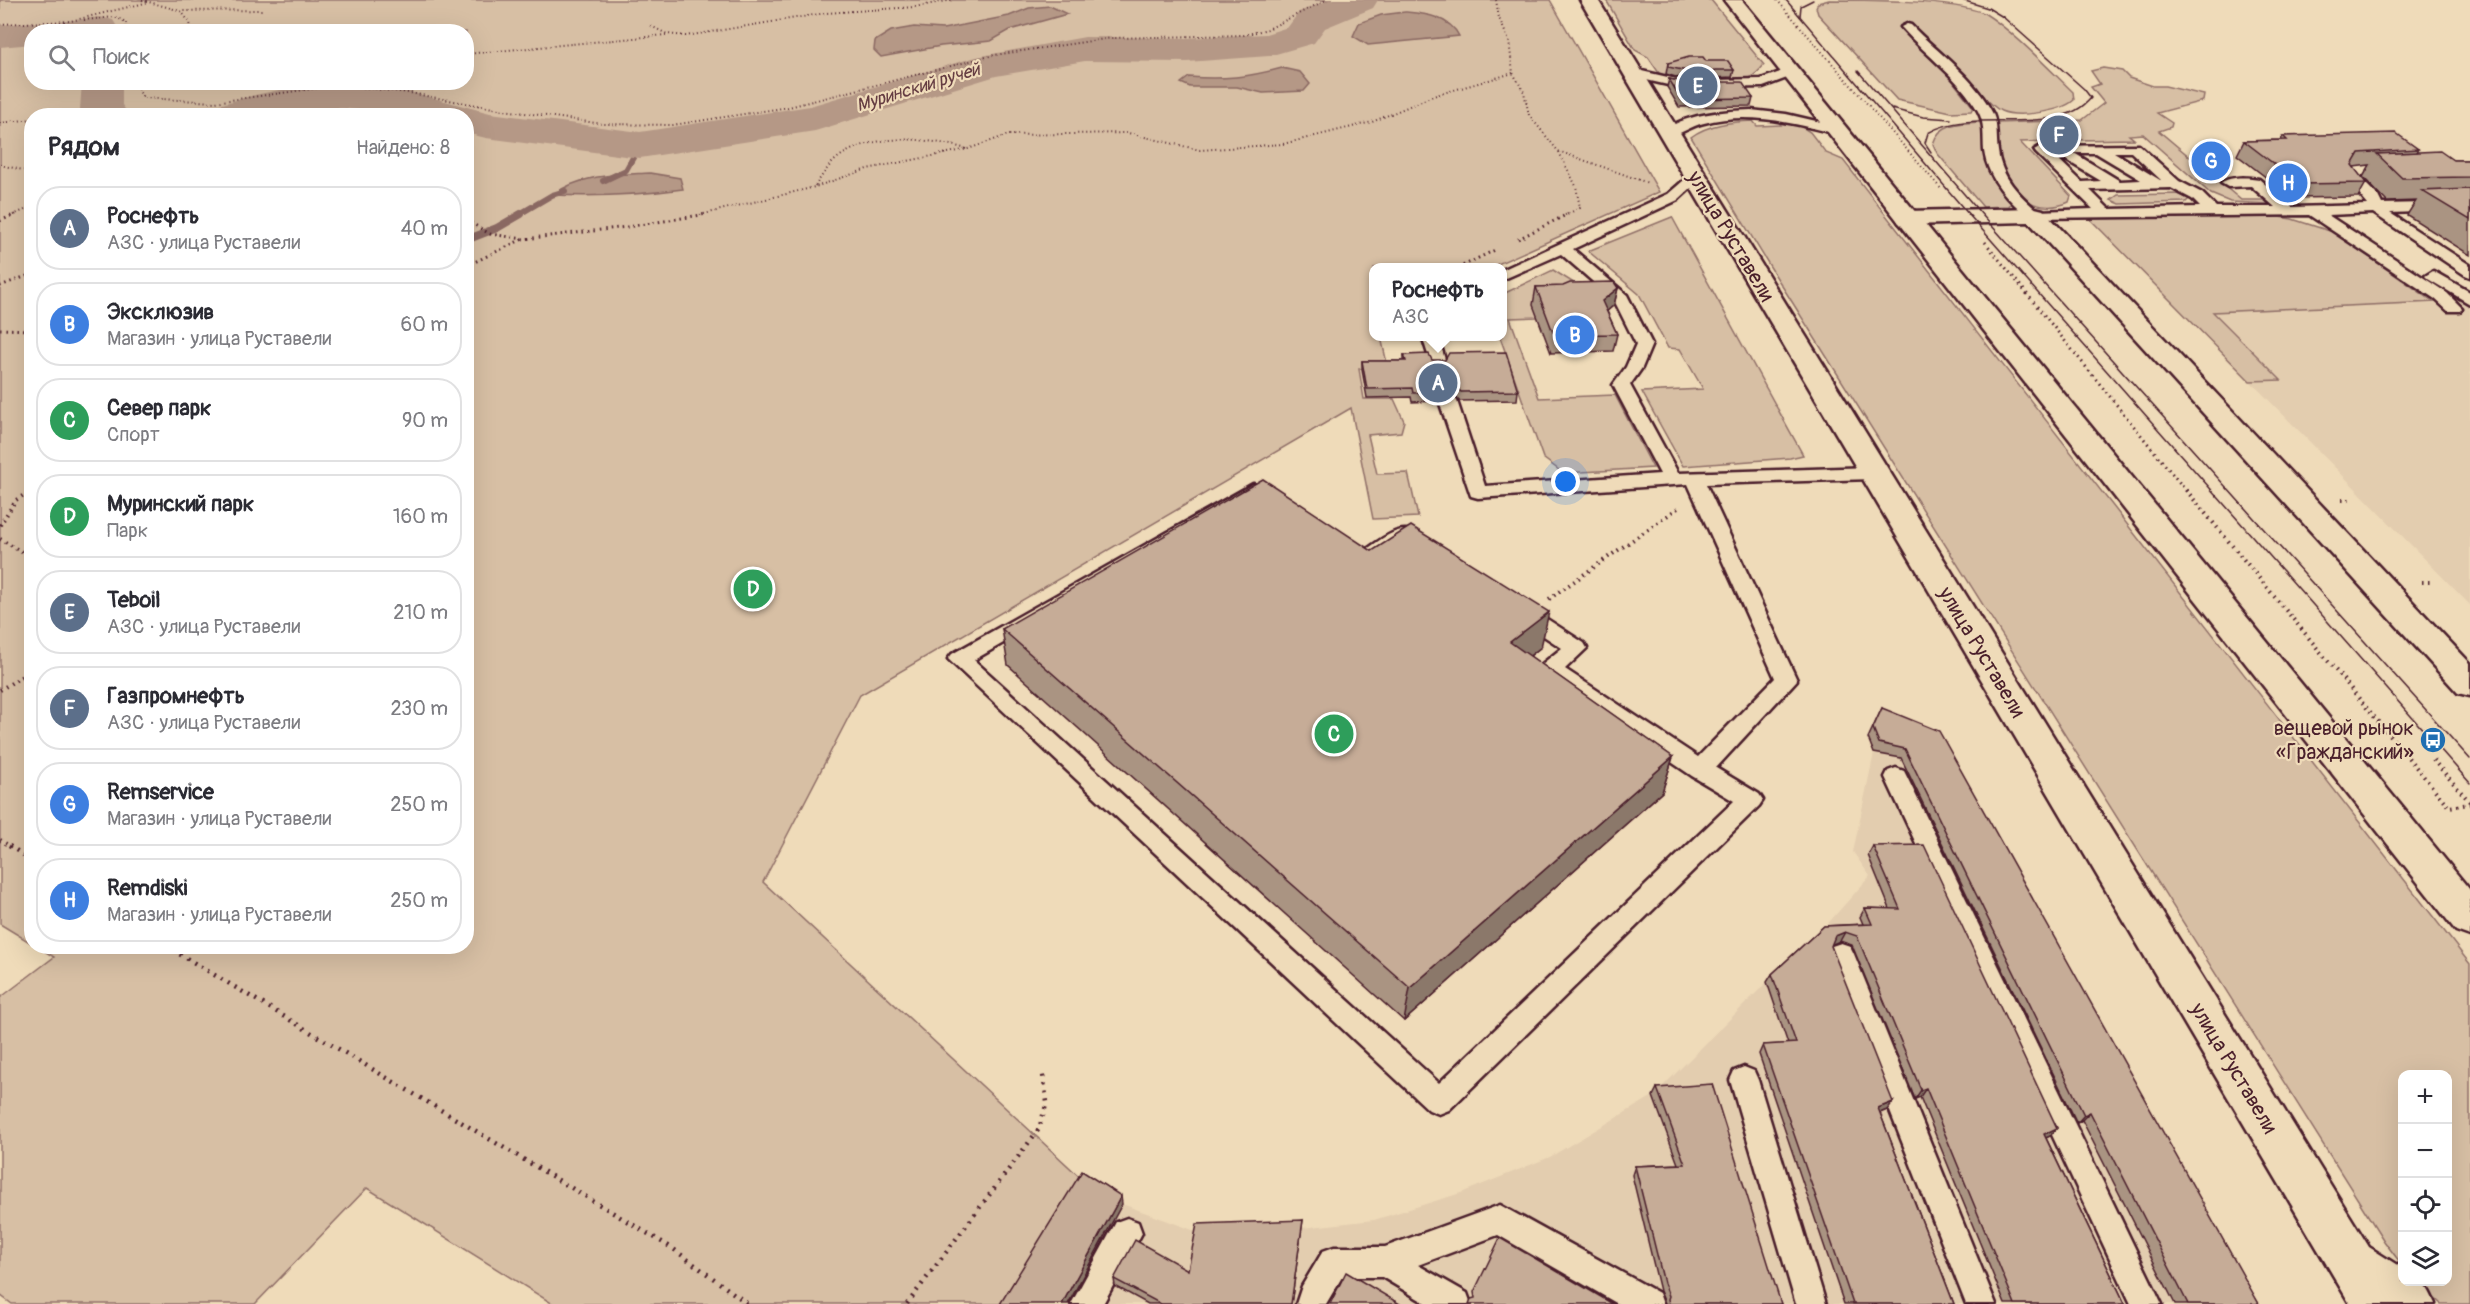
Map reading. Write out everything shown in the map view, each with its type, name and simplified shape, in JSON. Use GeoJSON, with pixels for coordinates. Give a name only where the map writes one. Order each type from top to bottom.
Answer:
{"type":"FeatureCollection","features":[{"type":"Feature","properties":{"kind":"main road","name":"улица Руставели"},"geometry":{"type":"LineString","coordinates":[[1589,0],[2377,1304]]}},
{"type":"Feature","properties":{"kind":"main road"},"geometry":{"type":"LineString","coordinates":[[1733,0],[2470,919]]}},
{"type":"Feature","properties":{"kind":"main road"},"geometry":{"type":"LineString","coordinates":[[1907,218],[2035,215],[2470,684]]}},
{"type":"Feature","properties":{"kind":"main road"},"geometry":{"type":"LineString","coordinates":[[2348,1257],[2411,1304]]}},
{"type":"Feature","properties":{"kind":"lane"},"geometry":{"type":"LineString","coordinates":[[1907,27],[1927,49],[1948,65],[1983,108],[1989,119],[1992,157],[2001,183],[2015,200],[2035,215],[2104,212],[2290,212],[2470,206]]}},
{"type":"Feature","properties":{"kind":"lane"},"geometry":{"type":"LineString","coordinates":[[1713,84],[1740,86],[1763,83],[1791,72]]}},
{"type":"Feature","properties":{"kind":"lane"},"geometry":{"type":"LineString","coordinates":[[1633,73],[1677,86]]}},
{"type":"Feature","properties":{"kind":"lane"},"geometry":{"type":"LineString","coordinates":[[1688,107],[1699,120]]}},
{"type":"Feature","properties":{"kind":"lane"},"geometry":{"type":"LineString","coordinates":[[1669,133],[1699,120],[1757,110],[1837,130]]}},
{"type":"Feature","properties":{"kind":"lane"},"geometry":{"type":"LineString","coordinates":[[2104,212],[2041,150],[2134,148],[2174,184],[2197,196],[2212,211]]}},
{"type":"Feature","properties":{"kind":"lane"},"geometry":{"type":"LineString","coordinates":[[2079,149],[2138,184]]}},
{"type":"Feature","properties":{"kind":"lane"},"geometry":{"type":"LineString","coordinates":[[2099,149],[2157,184]]}},
{"type":"Feature","properties":{"kind":"lane"},"geometry":{"type":"LineString","coordinates":[[2058,150],[2117,185]]}},
{"type":"Feature","properties":{"kind":"lane"},"geometry":{"type":"LineString","coordinates":[[2413,169],[2358,171],[2353,179],[2373,199],[2377,209],[2470,272]]}},
{"type":"Feature","properties":{"kind":"lane"},"geometry":{"type":"LineString","coordinates":[[1507,274],[1673,197],[1696,177]]}},
{"type":"Feature","properties":{"kind":"lane"},"geometry":{"type":"LineString","coordinates":[[2228,183],[2254,182],[2290,212]]}},
{"type":"Feature","properties":{"kind":"lane"},"geometry":{"type":"LineString","coordinates":[[2078,186],[2174,184]]}},
{"type":"Feature","properties":{"kind":"lane"},"geometry":{"type":"LineString","coordinates":[[2332,210],[2470,299]]}},
{"type":"Feature","properties":{"kind":"lane"},"geometry":{"type":"LineString","coordinates":[[2312,211],[2454,308]]}},
{"type":"Feature","properties":{"kind":"lane"},"geometry":{"type":"LineString","coordinates":[[1562,247],[1620,298],[1644,344],[1634,369],[1621,386],[1672,480]]}},
{"type":"Feature","properties":{"kind":"lane"},"geometry":{"type":"LineString","coordinates":[[1431,341],[1438,363]]}},
{"type":"Feature","properties":{"kind":"lane"},"geometry":{"type":"LineString","coordinates":[[1448,401],[1478,492],[1694,478],[1873,473]]}},
{"type":"Feature","properties":{"kind":"lane"},"geometry":{"type":"LineString","coordinates":[[1694,478],[1786,680],[1700,770]]}},
{"type":"Feature","properties":{"kind":"lane"},"geometry":{"type":"LineString","coordinates":[[1253,490],[1364,560],[1404,535],[1577,648],[1550,669],[1700,770],[1751,800],[1439,1101],[959,659],[1253,490]]}},
{"type":"Feature","properties":{"kind":"lane"},"geometry":{"type":"LineString","coordinates":[[1896,777],[2147,1304]]}},
{"type":"Feature","properties":{"kind":"lane"},"geometry":{"type":"LineString","coordinates":[[1841,954],[1981,1304]]}},
{"type":"Feature","properties":{"kind":"lane"},"geometry":{"type":"LineString","coordinates":[[1744,1080],[1811,1304]]}},
{"type":"Feature","properties":{"kind":"lane"},"geometry":{"type":"LineString","coordinates":[[1311,1304],[1334,1262],[1385,1262],[1500,1220],[1648,1304]]}},
{"type":"Feature","properties":{"kind":"lane"},"geometry":{"type":"LineString","coordinates":[[1086,1304],[1127,1233]]}},
{"type":"Feature","properties":{"kind":"lane"},"geometry":{"type":"LineString","coordinates":[[1385,1262],[1456,1304]]}},
{"type":"Feature","properties":{"kind":"path"},"geometry":{"type":"LineString","coordinates":[[142,0],[181,10],[262,10]]}},
{"type":"Feature","properties":{"kind":"path"},"geometry":{"type":"LineString","coordinates":[[474,53],[667,34],[686,36],[826,14],[914,7],[953,0]]}},
{"type":"Feature","properties":{"kind":"path"},"geometry":{"type":"LineString","coordinates":[[384,90],[603,124],[673,125],[789,107],[994,55],[1112,38],[1244,35],[1268,29],[1326,0]]}},
{"type":"Feature","properties":{"kind":"path"},"geometry":{"type":"LineString","coordinates":[[1496,0],[1499,18],[1509,41],[1513,73],[1524,92],[1529,115],[1558,151],[1572,174],[1580,195],[1580,208],[1550,223]]}},
{"type":"Feature","properties":{"kind":"path"},"geometry":{"type":"LineString","coordinates":[[1778,0],[1964,216],[2249,568],[2449,807],[2470,803],[2433,760]]}},
{"type":"Feature","properties":{"kind":"path"},"geometry":{"type":"LineString","coordinates":[[71,21],[149,2]]}},
{"type":"Feature","properties":{"kind":"path"},"geometry":{"type":"LineString","coordinates":[[181,10],[190,24]]}},
{"type":"Feature","properties":{"kind":"path"},"geometry":{"type":"LineString","coordinates":[[0,24],[115,17],[126,24]]}},
{"type":"Feature","properties":{"kind":"path"},"geometry":{"type":"LineString","coordinates":[[651,26],[667,34]]}},
{"type":"Feature","properties":{"kind":"path"},"geometry":{"type":"LineString","coordinates":[[474,225],[490,234],[524,239],[627,227],[702,215],[815,187],[867,169],[968,149],[1008,135],[1128,133],[1200,150],[1283,144],[1372,122],[1433,96],[1496,80],[1513,73]]}},
{"type":"Feature","properties":{"kind":"path"},"geometry":{"type":"LineString","coordinates":[[138,90],[143,98],[215,102],[304,90]]}},
{"type":"Feature","properties":{"kind":"path"},"geometry":{"type":"LineString","coordinates":[[0,123],[24,120]]}},
{"type":"Feature","properties":{"kind":"path"},"geometry":{"type":"LineString","coordinates":[[815,187],[838,158],[880,142],[927,141],[968,149]]}},
{"type":"Feature","properties":{"kind":"path"},"geometry":{"type":"LineString","coordinates":[[1558,151],[1658,186]]}},
{"type":"Feature","properties":{"kind":"path"},"geometry":{"type":"LineString","coordinates":[[0,165],[24,170]]}},
{"type":"Feature","properties":{"kind":"path"},"geometry":{"type":"LineString","coordinates":[[0,222],[24,211]]}},
{"type":"Feature","properties":{"kind":"path"},"geometry":{"type":"LineString","coordinates":[[474,262],[524,239]]}},
{"type":"Feature","properties":{"kind":"path"},"geometry":{"type":"LineString","coordinates":[[0,286],[24,277]]}},
{"type":"Feature","properties":{"kind":"path"},"geometry":{"type":"LineString","coordinates":[[0,329],[24,330]]}},
{"type":"Feature","properties":{"kind":"path"},"geometry":{"type":"LineString","coordinates":[[1526,615],[1678,508],[1694,478]]}},
{"type":"Feature","properties":{"kind":"path"},"geometry":{"type":"LineString","coordinates":[[0,525],[16,500],[24,495]]}},
{"type":"Feature","properties":{"kind":"path"},"geometry":{"type":"LineString","coordinates":[[0,539],[24,553]]}},
{"type":"Feature","properties":{"kind":"path"},"geometry":{"type":"LineString","coordinates":[[0,690],[24,675]]}},
{"type":"Feature","properties":{"kind":"path"},"geometry":{"type":"LineString","coordinates":[[0,840],[24,855]]}},
{"type":"Feature","properties":{"kind":"path"},"geometry":{"type":"LineString","coordinates":[[179,954],[672,1248],[748,1304]]}},
{"type":"Feature","properties":{"kind":"path"},"geometry":{"type":"LineString","coordinates":[[907,1304],[1039,1128],[1047,1102],[1043,1075]]}},
{"type":"Feature","properties":{"kind":"shaded area"},"geometry":{"type":"Polygon","coordinates":[[[0,0],[1550,0],[1659,192],[1500,263],[1369,263],[1369,341],[1382,341],[1388,368],[1359,369],[1364,399],[1394,399],[1404,421],[1401,432],[1368,435],[1377,474],[1408,473],[1418,517],[1373,519],[1351,408],[860,695],[763,882],[1083,1180],[1007,1304],[553,1304],[367,1188],[255,1304],[12,1304],[0,1295],[0,998],[54,957],[49,954],[474,954],[474,108],[24,108],[24,939],[0,924],[0,0]]]}},
{"type":"Feature","properties":{"kind":"shaded area"},"geometry":{"type":"Polygon","coordinates":[[[1606,0],[1711,0],[1764,65],[1751,77],[1733,80],[1725,69],[1675,67],[1667,71],[1666,77],[1672,81],[1661,76],[1648,57],[1635,50],[1606,0]]]}},
{"type":"Feature","properties":{"kind":"shaded area"},"geometry":{"type":"Polygon","coordinates":[[[1829,0],[1931,3],[1984,13],[2042,61],[2073,92],[2074,100],[2059,108],[2039,113],[2008,113],[1993,106],[1974,85],[1966,87],[1955,84],[1973,107],[1971,111],[1951,112],[1897,100],[1818,14],[1816,7],[1818,3],[1829,0]]]}},
{"type":"Feature","properties":{"kind":"shaded area"},"geometry":{"type":"Polygon","coordinates":[[[1050,6],[1067,14],[1010,30],[991,41],[941,46],[881,57],[874,50],[875,41],[891,31],[914,27],[943,29],[1009,16],[1029,8],[1050,6]]]}},
{"type":"Feature","properties":{"kind":"shaded area"},"geometry":{"type":"Polygon","coordinates":[[[1405,12],[1428,15],[1443,20],[1455,29],[1459,36],[1368,45],[1353,36],[1359,23],[1381,15],[1405,12]]]}},
{"type":"Feature","properties":{"kind":"shaded area"},"geometry":{"type":"Polygon","coordinates":[[[1282,68],[1300,72],[1310,84],[1304,91],[1263,93],[1237,87],[1190,87],[1181,83],[1189,77],[1236,77],[1282,68]]]}},
{"type":"Feature","properties":{"kind":"shaded area"},"geometry":{"type":"Polygon","coordinates":[[[2103,68],[2122,71],[2129,78],[2153,86],[2165,86],[2204,95],[2203,101],[2157,113],[2172,123],[2171,127],[2159,131],[2241,200],[2267,200],[2271,204],[2230,202],[2211,194],[2143,134],[2129,135],[2134,139],[2076,140],[2062,128],[2043,128],[2055,141],[2020,142],[2071,196],[2069,202],[2043,206],[2020,196],[2008,183],[2002,169],[1997,123],[2082,120],[2104,103],[2091,87],[2100,84],[2091,71],[2103,68]]]}},
{"type":"Feature","properties":{"kind":"shaded area"},"geometry":{"type":"Polygon","coordinates":[[[1753,121],[1757,126],[1781,125],[1778,121],[1799,125],[1810,132],[1826,153],[1843,160],[2470,964],[2470,1304],[2441,1304],[2421,1286],[2452,1286],[2452,1070],[2398,1070],[2398,1260],[2384,1241],[1777,278],[1691,137],[1713,126],[1753,121]]]}},
{"type":"Feature","properties":{"kind":"shaded area"},"geometry":{"type":"Polygon","coordinates":[[[1984,122],[1987,157],[1993,181],[2012,201],[2009,206],[1983,207],[1937,153],[1933,144],[1936,136],[1946,127],[1961,123],[1984,122]]]}},
{"type":"Feature","properties":{"kind":"shaded area"},"geometry":{"type":"Polygon","coordinates":[[[650,173],[680,178],[683,189],[618,195],[552,195],[587,179],[650,173]]]}},
{"type":"Feature","properties":{"kind":"shaded area"},"geometry":{"type":"Polygon","coordinates":[[[2178,194],[2189,199],[2186,202],[2120,204],[2111,200],[2118,195],[2178,194]]]}},
{"type":"Feature","properties":{"kind":"shaded area"},"geometry":{"type":"Polygon","coordinates":[[[2272,216],[2292,219],[2333,232],[2434,302],[2213,312],[2281,380],[2250,381],[2090,219],[2272,216]]]}},
{"type":"Feature","properties":{"kind":"shaded area"},"geometry":{"type":"Polygon","coordinates":[[[1672,217],[1803,455],[1790,458],[1683,466],[1642,392],[1703,389],[1680,349],[1668,348],[1639,294],[1588,251],[1672,217]]]}},
{"type":"Feature","properties":{"kind":"shaded area"},"geometry":{"type":"Polygon","coordinates":[[[1553,270],[1593,295],[1538,317],[1510,318],[1539,398],[1615,395],[1653,468],[1563,473],[1543,458],[1501,341],[1507,341],[1507,292],[1553,270]]]}},
{"type":"Feature","properties":{"kind":"shaded area"},"geometry":{"type":"Polygon","coordinates":[[[2470,300],[2470,605],[2250,381],[2279,380],[2210,311],[2470,300]]]}},
{"type":"Feature","properties":{"kind":"shaded area"},"geometry":{"type":"Polygon","coordinates":[[[1878,717],[1934,740],[2245,1304],[1007,1304],[1083,1180],[1122,1204],[1198,1232],[1302,1228],[1374,1220],[1461,1193],[1550,1157],[1653,1096],[1767,982],[1807,947],[1870,876],[1853,852],[1874,753],[1868,738],[1878,717]]]}},
{"type":"Feature","properties":{"kind":"building"},"geometry":{"type":"Polygon","coordinates":[[[1689,57],[1703,57],[1706,61],[1728,61],[1734,70],[1715,70],[1707,77],[1715,82],[1742,82],[1753,98],[1681,99],[1669,79],[1684,82],[1691,75],[1687,71],[1668,67],[1668,63],[1689,57]]]}},
{"type":"Feature","properties":{"kind":"building"},"geometry":{"type":"Polygon","coordinates":[[[2396,133],[2418,149],[2359,153],[2352,165],[2366,183],[2300,184],[2244,141],[2287,140],[2283,136],[2396,133]]]}},
{"type":"Feature","properties":{"kind":"building"},"geometry":{"type":"Polygon","coordinates":[[[2440,151],[2453,160],[2470,160],[2470,177],[2402,178],[2377,154],[2440,151]]]}},
{"type":"Feature","properties":{"kind":"building"},"geometry":{"type":"Polygon","coordinates":[[[2470,189],[2470,220],[2422,191],[2470,189]]]}},
{"type":"Feature","properties":{"kind":"building"},"geometry":{"type":"Polygon","coordinates":[[[1614,282],[1618,288],[1602,301],[1617,334],[1554,335],[1536,287],[1563,286],[1570,283],[1614,282]]]}},
{"type":"Feature","properties":{"kind":"building"},"geometry":{"type":"Polygon","coordinates":[[[1506,352],[1518,391],[1461,392],[1455,386],[1443,386],[1438,392],[1413,393],[1412,388],[1367,389],[1362,361],[1406,361],[1404,355],[1429,354],[1432,360],[1445,360],[1449,353],[1506,352]]]}},
{"type":"Feature","properties":{"kind":"building"},"geometry":{"type":"Polygon","coordinates":[[[1263,479],[1372,551],[1411,526],[1549,612],[1510,642],[1673,757],[1410,988],[1002,629],[1263,479]]]}},
{"type":"Feature","properties":{"kind":"building"},"geometry":{"type":"Polygon","coordinates":[[[1882,708],[1939,731],[2259,1304],[2188,1304],[2090,1112],[2084,1115],[1905,749],[1879,743],[1873,728],[1882,708]]]}},
{"type":"Feature","properties":{"kind":"building"},"geometry":{"type":"Polygon","coordinates":[[[1924,845],[2057,1128],[2044,1134],[2125,1304],[2015,1304],[1926,1088],[1921,1090],[1857,936],[1845,932],[1835,936],[1831,946],[1893,1102],[1878,1108],[1954,1304],[1853,1304],[1763,1045],[1796,1043],[1772,974],[1824,926],[1872,924],[1865,908],[1900,909],[1873,846],[1924,845]]]}},
{"type":"Feature","properties":{"kind":"building"},"geometry":{"type":"Polygon","coordinates":[[[1712,1084],[1781,1304],[1669,1304],[1669,1296],[1635,1166],[1685,1164],[1657,1088],[1712,1084]]]}},
{"type":"Feature","properties":{"kind":"building"},"geometry":{"type":"Polygon","coordinates":[[[1082,1171],[1121,1196],[1062,1304],[1000,1304],[1082,1171]]]}},
{"type":"Feature","properties":{"kind":"building"},"geometry":{"type":"Polygon","coordinates":[[[1303,1220],[1291,1304],[1161,1304],[1114,1279],[1135,1240],[1188,1270],[1197,1224],[1303,1220]]]}},
{"type":"Feature","properties":{"kind":"building"},"geometry":{"type":"Polygon","coordinates":[[[1500,1238],[1613,1304],[1469,1304],[1471,1299],[1475,1298],[1474,1292],[1500,1238]]]}},
{"type":"Feature","properties":{"kind":"building"},"geometry":{"type":"Polygon","coordinates":[[[1346,1272],[1400,1304],[1330,1304],[1346,1272]]]}},
{"type":"Feature","properties":{"kind":"waterway","name":"Муринский ручей"},"geometry":{"type":"LineString","coordinates":[[474,121],[486,125],[640,145],[815,118],[990,65],[1085,49],[1187,50],[1269,45],[1301,35],[1312,20],[1360,0]]}},
{"type":"Feature","properties":{"kind":"waterway","name":"Муринский ручей"},"geometry":{"type":"LineString","coordinates":[[0,36],[24,34]]}},
{"type":"Feature","properties":{"kind":"waterway","name":"Муринский ручей"},"geometry":{"type":"LineString","coordinates":[[101,108],[102,90]]}},
{"type":"Feature","properties":{"kind":"waterway","name":"Муринский ручей"},"geometry":{"type":"LineString","coordinates":[[252,108],[313,97],[342,96],[370,97],[431,108]]}},
{"type":"Feature","properties":{"kind":"waterway"},"geometry":{"type":"LineString","coordinates":[[603,181],[626,170],[640,145]]}},
{"type":"Feature","properties":{"kind":"waterway"},"geometry":{"type":"LineString","coordinates":[[518,215],[552,195],[565,191]]}},
{"type":"Feature","properties":{"kind":"waterway"},"geometry":{"type":"LineString","coordinates":[[474,237],[497,228],[521,214]]}},
{"type":"Feature","properties":{"kind":"tram line"},"geometry":{"type":"LineString","coordinates":[[1786,0],[1970,216],[2470,783]]}},
{"type":"Feature","properties":{"kind":"tram line"},"geometry":{"type":"LineString","coordinates":[[1800,16],[1801,6],[1813,0]]}},
{"type":"Feature","properties":{"kind":"tram line"},"geometry":{"type":"LineString","coordinates":[[1931,152],[1925,143],[1928,133],[1947,125],[2057,117],[2076,110],[2091,98],[2084,89],[2003,17],[1988,8],[1962,0]]}},
{"type":"Feature","properties":{"kind":"tram line"},"geometry":{"type":"LineString","coordinates":[[1858,71],[1983,216],[2470,759]]}},
{"type":"Feature","properties":{"kind":"tram line"},"geometry":{"type":"LineString","coordinates":[[1892,109],[1923,117],[1951,119]]}},
{"type":"Feature","properties":{"kind":"place","name":"Teboil"},"geometry":{"type":"Point","coordinates":[1698,86]}},
{"type":"Feature","properties":{"kind":"place","name":"Газпромнефть"},"geometry":{"type":"Point","coordinates":[2059,135]}},
{"type":"Feature","properties":{"kind":"place","name":"Remservice"},"geometry":{"type":"Point","coordinates":[2211,161]}},
{"type":"Feature","properties":{"kind":"place","name":"Remdiski"},"geometry":{"type":"Point","coordinates":[2288,183]}},
{"type":"Feature","properties":{"kind":"place","name":"Эксклюзив"},"geometry":{"type":"Point","coordinates":[1575,335]}},
{"type":"Feature","properties":{"kind":"place","name":"Роснефть"},"geometry":{"type":"Point","coordinates":[1438,383]}},
{"type":"Feature","properties":{"kind":"place","name":"Муринский парк"},"geometry":{"type":"Point","coordinates":[753,589]}},
{"type":"Feature","properties":{"kind":"place","name":"Север парк"},"geometry":{"type":"Point","coordinates":[1334,734]}},
{"type":"Feature","properties":{"kind":"place","name":"вещевой рынок «Гражданский»"},"geometry":{"type":"Point","coordinates":[2433,740]}}]}
